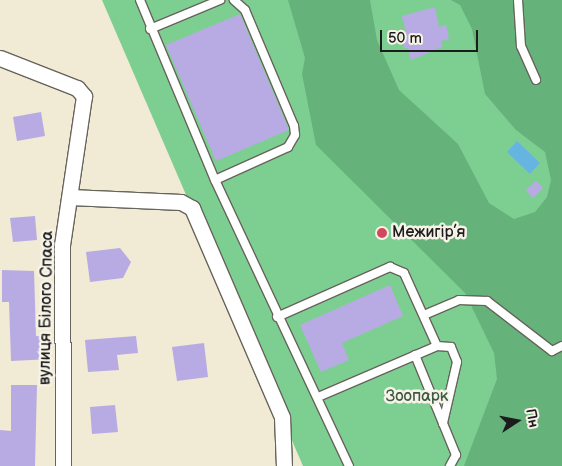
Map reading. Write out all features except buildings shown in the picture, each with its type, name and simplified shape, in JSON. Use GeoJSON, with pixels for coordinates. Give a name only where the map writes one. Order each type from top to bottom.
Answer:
{"type":"FeatureCollection","features":[{"type":"Feature","properties":{"kind":"street","name":"вулиця Білого Спаса"},"geometry":{"type":"LineString","coordinates":[[0,58],[77,88],[84,96],[62,244],[63,466]]}},
{"type":"Feature","properties":{"kind":"street"},"geometry":{"type":"LineString","coordinates":[[70,197],[181,202],[192,208],[282,417],[284,466]]}},
{"type":"Feature","properties":{"kind":"lane"},"geometry":{"type":"LineString","coordinates":[[140,0],[150,29],[215,180],[277,317],[318,397],[348,466]]}},
{"type":"Feature","properties":{"kind":"lane"},"geometry":{"type":"LineString","coordinates":[[150,29],[220,0]]}},
{"type":"Feature","properties":{"kind":"lane"},"geometry":{"type":"LineString","coordinates":[[215,180],[288,147],[295,135],[294,126],[245,10],[234,0]]}},
{"type":"Feature","properties":{"kind":"lane"},"geometry":{"type":"LineString","coordinates":[[518,0],[521,46],[536,80]]}},
{"type":"Feature","properties":{"kind":"lane"},"geometry":{"type":"LineString","coordinates":[[277,317],[390,267],[404,273],[437,346]]}},
{"type":"Feature","properties":{"kind":"lane"},"geometry":{"type":"LineString","coordinates":[[424,315],[459,300],[472,298],[487,301],[552,351],[562,346]]}},
{"type":"Feature","properties":{"kind":"lane"},"geometry":{"type":"LineString","coordinates":[[318,397],[437,346],[451,346],[457,362],[443,423]]}},
{"type":"Feature","properties":{"kind":"lane"},"geometry":{"type":"LineString","coordinates":[[415,355],[456,455],[450,466]]}},
{"type":"Feature","properties":{"kind":"green space","name":"Межигір’я"},"geometry":{"type":"Polygon","coordinates":[[[102,0],[562,0],[562,466],[303,466],[102,0]]]}},
{"type":"Feature","properties":{"kind":"green space"},"geometry":{"type":"Polygon","coordinates":[[[288,0],[370,0],[377,40],[399,90],[458,144],[489,203],[514,219],[535,212],[547,197],[551,180],[545,152],[516,130],[485,94],[472,29],[460,5],[451,0],[562,0],[562,466],[464,466],[497,379],[494,353],[465,293],[316,145],[302,74],[305,58],[288,0]]]}},
{"type":"Feature","properties":{"kind":"water"},"geometry":{"type":"Polygon","coordinates":[[[517,141],[540,163],[530,174],[507,152],[517,141]]]}},
{"type":"Feature","properties":{"kind":"place","name":"Межигір’я"},"geometry":{"type":"Point","coordinates":[382,233]}},
{"type":"Feature","properties":{"kind":"park label","name":"Зоопарк"},"geometry":{"type":"Point","coordinates":[417,397]}}]}
